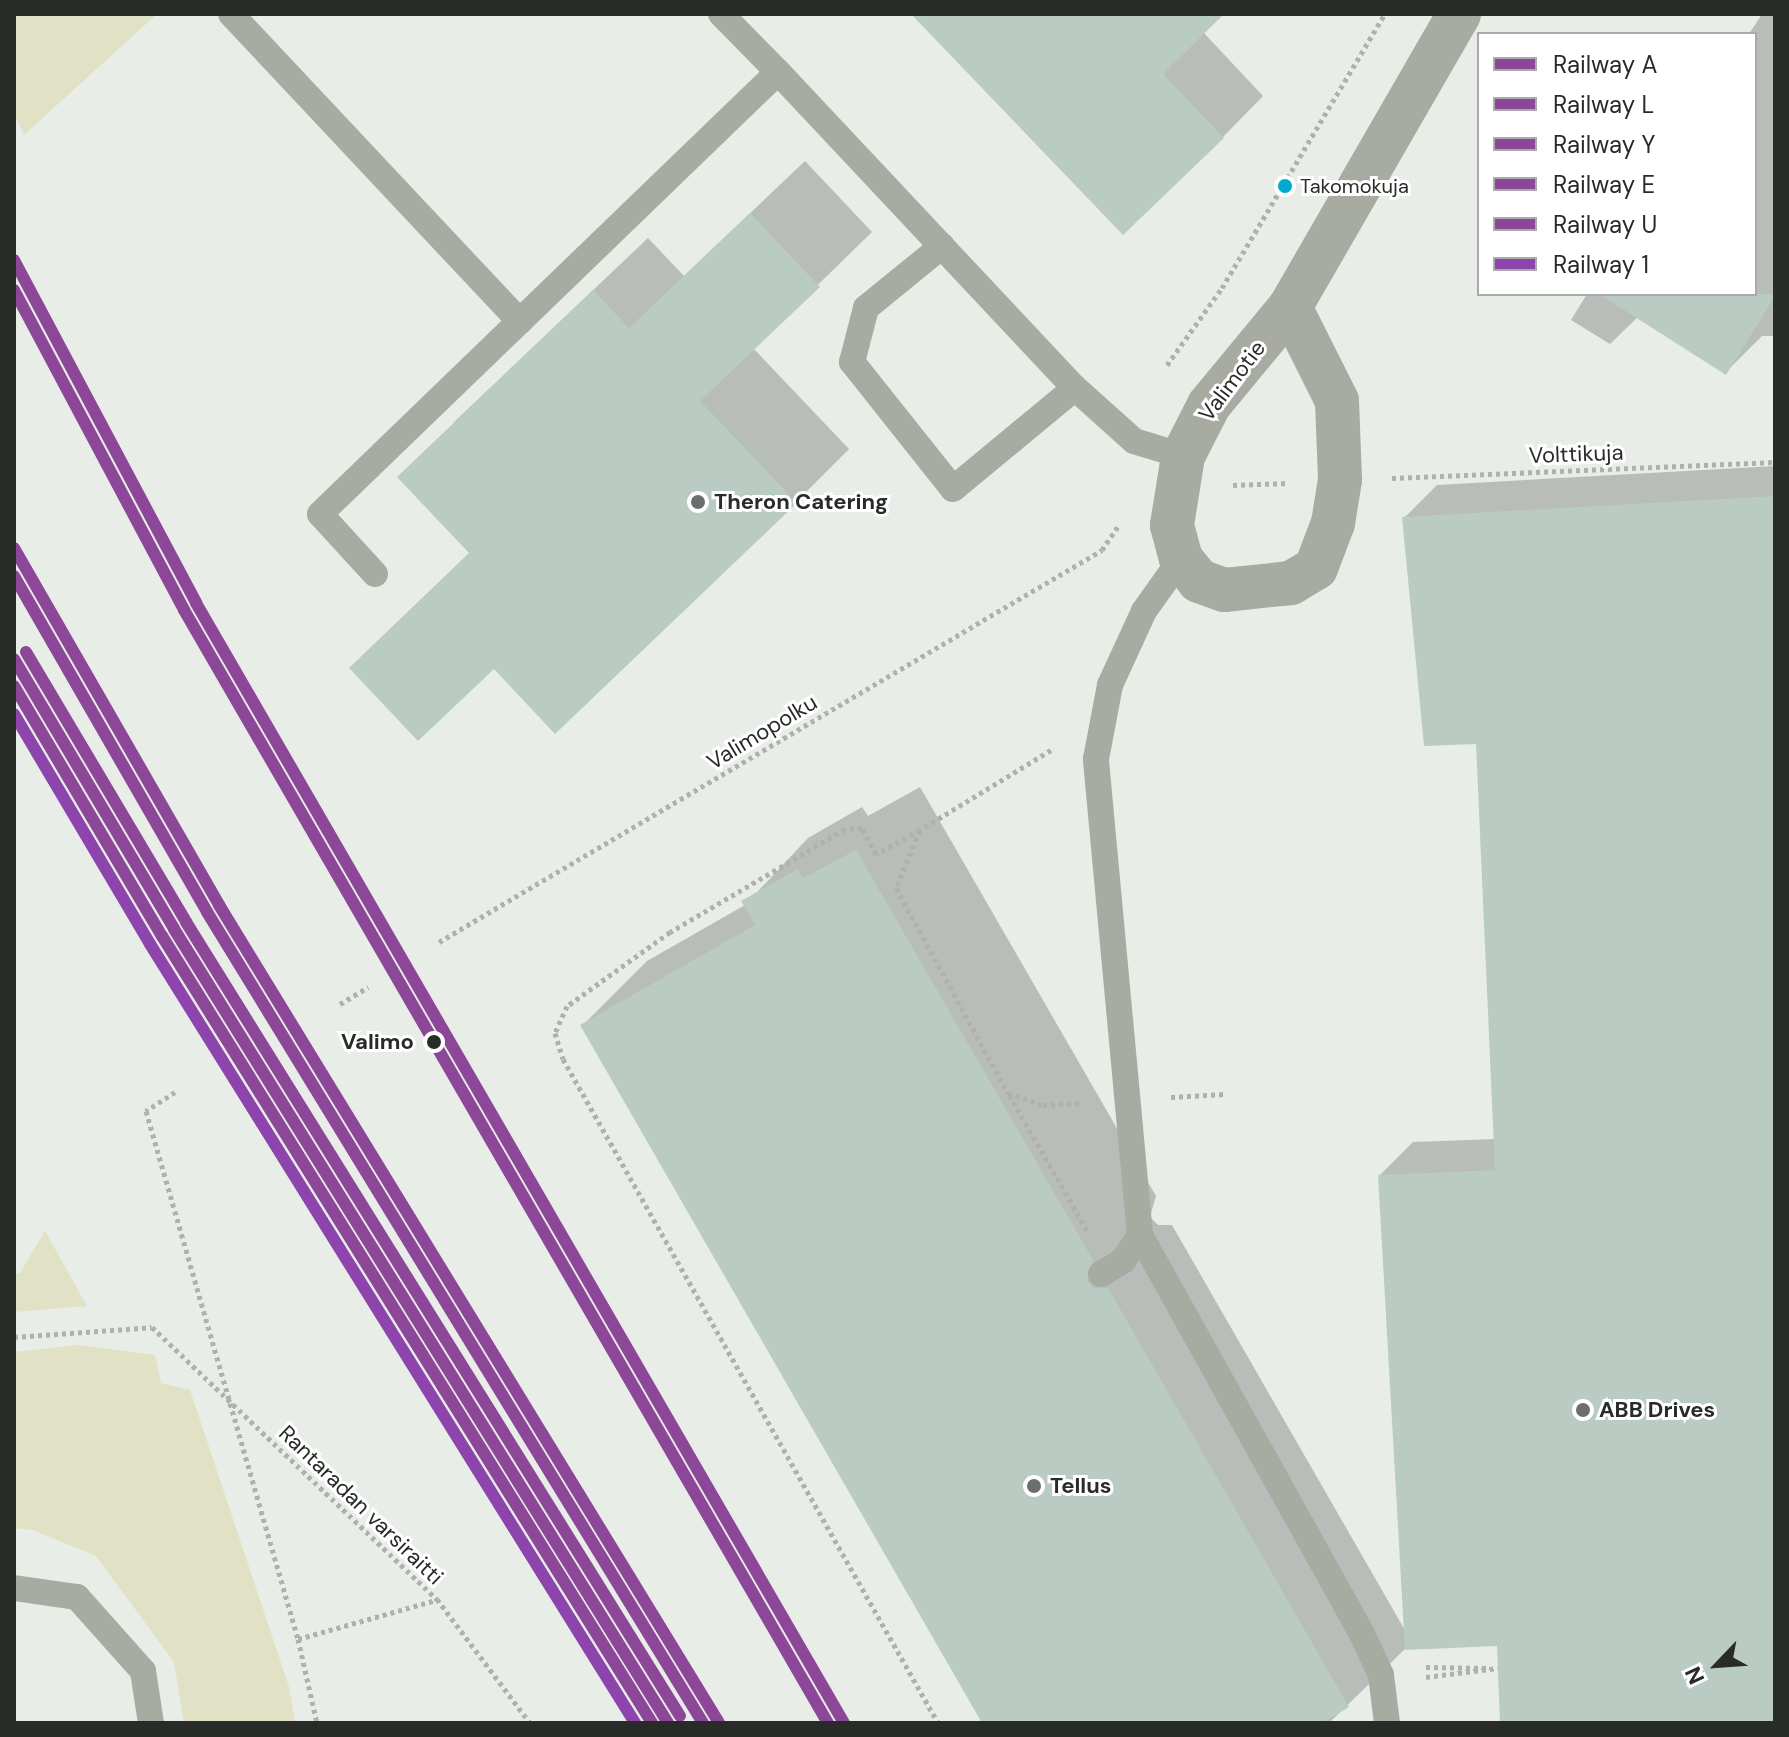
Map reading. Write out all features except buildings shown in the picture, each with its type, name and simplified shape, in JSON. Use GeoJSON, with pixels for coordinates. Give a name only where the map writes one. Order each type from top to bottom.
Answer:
{"type":"FeatureCollection","features":[{"type":"Feature","properties":{"kind":"street","name":"Valimotie"},"geometry":{"type":"LineString","coordinates":[[1181,559],[1172,525],[1183,456],[1209,405],[1290,307],[1459,14]]}},
{"type":"Feature","properties":{"kind":"street"},"geometry":{"type":"LineString","coordinates":[[1181,559],[1199,581],[1224,590],[1291,583],[1316,568],[1333,523],[1340,480],[1337,401],[1290,307]]}},
{"type":"Feature","properties":{"kind":"lane"},"geometry":{"type":"LineString","coordinates":[[231,14],[520,322]]}},
{"type":"Feature","properties":{"kind":"lane"},"geometry":{"type":"LineString","coordinates":[[721,14],[1075,388],[1134,441],[1183,456]]}},
{"type":"Feature","properties":{"kind":"lane"},"geometry":{"type":"LineString","coordinates":[[375,574],[320,514],[778,72]]}},
{"type":"Feature","properties":{"kind":"lane"},"geometry":{"type":"LineString","coordinates":[[942,246],[866,308],[852,362],[953,489],[1075,388]]}},
{"type":"Feature","properties":{"kind":"lane"},"geometry":{"type":"LineString","coordinates":[[1181,559],[1144,611],[1110,685],[1096,759],[1140,1235],[1362,1634],[1381,1675],[1387,1723]]}},
{"type":"Feature","properties":{"kind":"lane"},"geometry":{"type":"LineString","coordinates":[[1101,1274],[1123,1261],[1140,1235]]}},
{"type":"Feature","properties":{"kind":"lane"},"geometry":{"type":"LineString","coordinates":[[14,1588],[77,1597],[143,1671],[151,1723]]}},
{"type":"Feature","properties":{"kind":"path"},"geometry":{"type":"LineString","coordinates":[[1134,441],[1154,386],[1230,276],[1385,14]]}},
{"type":"Feature","properties":{"kind":"path","name":"Volttikuja"},"geometry":{"type":"LineString","coordinates":[[1379,479],[1775,462]]}},
{"type":"Feature","properties":{"kind":"path"},"geometry":{"type":"LineString","coordinates":[[1229,485],[1290,482]]}},
{"type":"Feature","properties":{"kind":"path","name":"Valimopolku"},"geometry":{"type":"LineString","coordinates":[[439,942],[1102,550]]}},
{"type":"Feature","properties":{"kind":"path"},"geometry":{"type":"LineString","coordinates":[[938,1723],[563,1059],[555,1033],[567,1006],[670,932],[845,829],[862,828],[876,854],[1034,765],[1053,749],[1058,734]]}},
{"type":"Feature","properties":{"kind":"path"},"geometry":{"type":"LineString","coordinates":[[920,830],[896,888],[1008,1093],[1043,1105]]}},
{"type":"Feature","properties":{"kind":"path"},"geometry":{"type":"LineString","coordinates":[[340,1004],[368,987]]}},
{"type":"Feature","properties":{"kind":"path"},"geometry":{"type":"LineString","coordinates":[[175,1092],[146,1111],[233,1405],[298,1639],[317,1723]]}},
{"type":"Feature","properties":{"kind":"path"},"geometry":{"type":"LineString","coordinates":[[1165,1097],[1226,1094]]}},
{"type":"Feature","properties":{"kind":"path","name":"Rantaradan varsiraitti"},"geometry":{"type":"LineString","coordinates":[[14,1337],[152,1327],[437,1599],[530,1723]]}},
{"type":"Feature","properties":{"kind":"path"},"geometry":{"type":"LineString","coordinates":[[298,1639],[437,1599]]}},
{"type":"Feature","properties":{"kind":"path"},"geometry":{"type":"LineString","coordinates":[[1441,1664],[1497,1668]]}},
{"type":"Feature","properties":{"kind":"green space"},"geometry":{"type":"Polygon","coordinates":[[[14,14],[157,14],[24,135],[14,114],[14,14]]]}},
{"type":"Feature","properties":{"kind":"green space"},"geometry":{"type":"Polygon","coordinates":[[[45,1231],[87,1306],[14,1312],[14,1274],[20,1273],[45,1231]]]}},
{"type":"Feature","properties":{"kind":"green space"},"geometry":{"type":"Polygon","coordinates":[[[79,1345],[155,1355],[161,1383],[190,1390],[289,1687],[295,1723],[184,1723],[174,1662],[96,1556],[33,1530],[14,1528],[14,1352],[79,1345]]]}},
{"type":"Feature","properties":{"kind":"rail line","name":"A"},"geometry":{"type":"LineString","coordinates":[[14,260],[196,603],[844,1723]]}},
{"type":"Feature","properties":{"kind":"rail line","name":"L"},"geometry":{"type":"LineString","coordinates":[[14,290],[184,610],[828,1723]]}},
{"type":"Feature","properties":{"kind":"rail line","name":"A"},"geometry":{"type":"LineString","coordinates":[[14,548],[219,905],[719,1723]]}},
{"type":"Feature","properties":{"kind":"rail line","name":"L"},"geometry":{"type":"LineString","coordinates":[[14,576],[207,912],[703,1723]]}},
{"type":"Feature","properties":{"kind":"rail line","name":"U"},"geometry":{"type":"LineString","coordinates":[[26,652],[186,922],[680,1716]]}},
{"type":"Feature","properties":{"kind":"rail line","name":"Y"},"geometry":{"type":"LineString","coordinates":[[14,659],[174,929],[668,1723]]}},
{"type":"Feature","properties":{"kind":"rail line","name":"E"},"geometry":{"type":"LineString","coordinates":[[14,686],[162,936],[652,1723]]}},
{"type":"Feature","properties":{"kind":"rail line","name":"1"},"geometry":{"type":"LineString","coordinates":[[14,714],[150,944],[635,1723]]}},
{"type":"Feature","properties":{"kind":"place","name":"Takomokuja"},"geometry":{"type":"Point","coordinates":[1285,186]}},
{"type":"Feature","properties":{"kind":"place","name":"Theron Catering"},"geometry":{"type":"Point","coordinates":[698,502]}},
{"type":"Feature","properties":{"kind":"place","name":"Valimo"},"geometry":{"type":"Point","coordinates":[434,1042]}},
{"type":"Feature","properties":{"kind":"place","name":"ABB Drives"},"geometry":{"type":"Point","coordinates":[1583,1410]}},
{"type":"Feature","properties":{"kind":"place","name":"Tellus"},"geometry":{"type":"Point","coordinates":[1034,1486]}}]}
